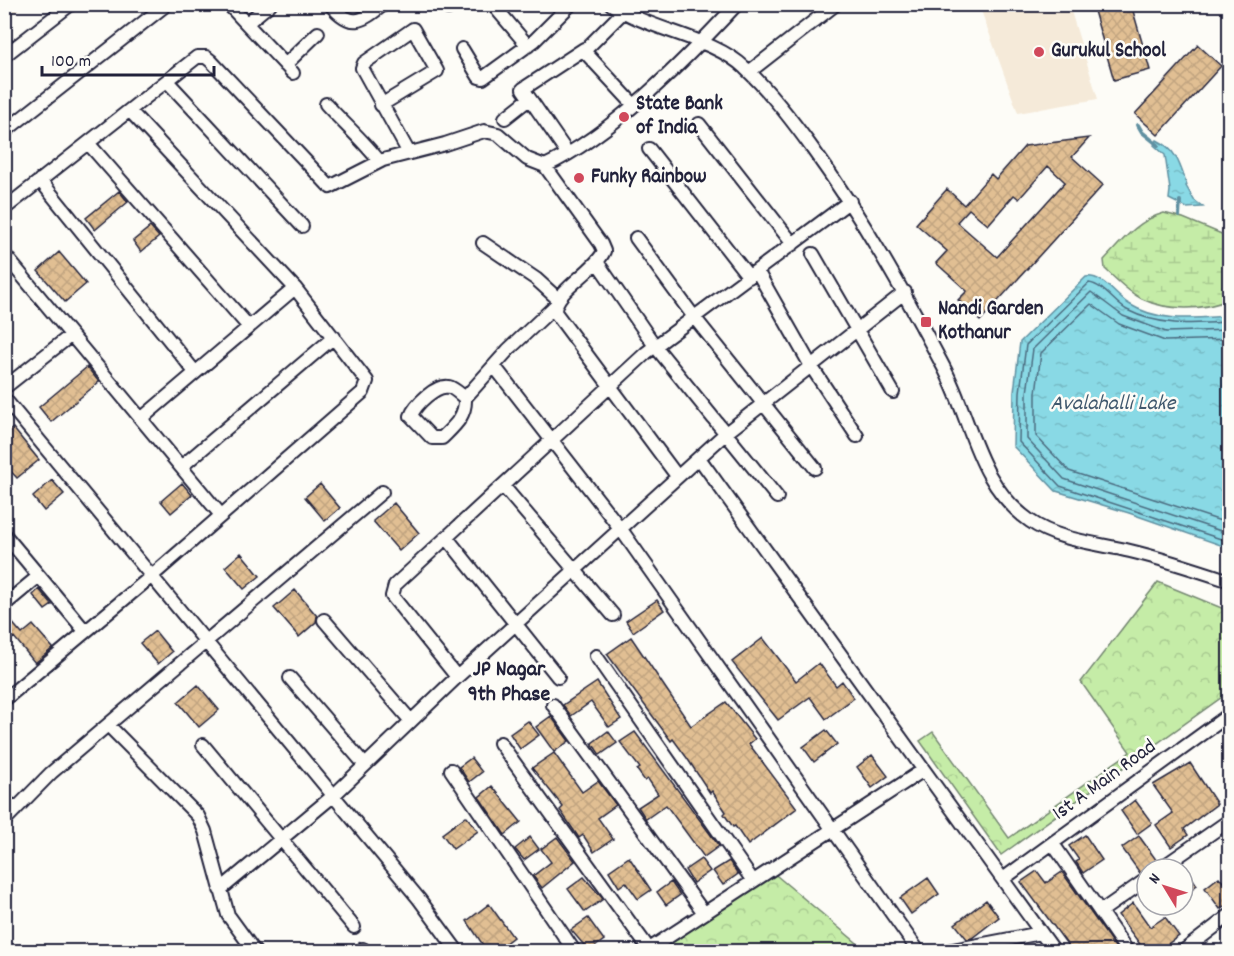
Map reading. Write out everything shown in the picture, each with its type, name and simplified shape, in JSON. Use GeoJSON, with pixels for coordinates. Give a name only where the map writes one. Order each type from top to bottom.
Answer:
{"type":"FeatureCollection","features":[{"type":"Feature","properties":{"kind":"street"},"geometry":{"type":"LineString","coordinates":[[4,56],[71,4]]}},
{"type":"Feature","properties":{"kind":"street"},"geometry":{"type":"LineString","coordinates":[[4,132],[167,4]]}},
{"type":"Feature","properties":{"kind":"street"},"geometry":{"type":"LineString","coordinates":[[228,4],[289,69],[318,33]]}},
{"type":"Feature","properties":{"kind":"street"},"geometry":{"type":"LineString","coordinates":[[247,23],[270,4]]}},
{"type":"Feature","properties":{"kind":"street"},"geometry":{"type":"LineString","coordinates":[[330,4],[343,16],[356,22],[362,21],[384,4]]}},
{"type":"Feature","properties":{"kind":"street"},"geometry":{"type":"LineString","coordinates":[[436,4],[448,8],[459,4]]}},
{"type":"Feature","properties":{"kind":"street"},"geometry":{"type":"LineString","coordinates":[[462,49],[481,78],[528,46],[571,4]]}},
{"type":"Feature","properties":{"kind":"street"},"geometry":{"type":"LineString","coordinates":[[611,4],[654,27],[724,53],[749,72],[792,121],[850,201],[905,292],[944,367],[982,465],[999,493],[1014,508],[1032,523],[1057,534],[1130,551],[1230,581]]}},
{"type":"Feature","properties":{"kind":"street"},"geometry":{"type":"LineString","coordinates":[[545,165],[568,154],[634,105],[700,43],[737,4]]}},
{"type":"Feature","properties":{"kind":"street"},"geometry":{"type":"LineString","coordinates":[[749,72],[836,4]]}},
{"type":"Feature","properties":{"kind":"street"},"geometry":{"type":"LineString","coordinates":[[495,8],[528,46]]}},
{"type":"Feature","properties":{"kind":"street"},"geometry":{"type":"LineString","coordinates":[[568,154],[523,89],[584,49],[623,12]]}},
{"type":"Feature","properties":{"kind":"street"},"geometry":{"type":"LineString","coordinates":[[381,105],[437,71],[413,29],[362,65],[381,105],[409,153]]}},
{"type":"Feature","properties":{"kind":"street"},"geometry":{"type":"LineString","coordinates":[[584,49],[584,52],[634,105]]}},
{"type":"Feature","properties":{"kind":"street"},"geometry":{"type":"LineString","coordinates":[[4,208],[197,57],[206,57],[330,188],[379,161],[491,130],[527,159],[545,165],[604,251],[597,262],[465,398],[466,406],[461,419],[442,438],[432,438],[411,416],[414,408],[440,387],[451,387],[465,398]]}},
{"type":"Feature","properties":{"kind":"street"},"geometry":{"type":"LineString","coordinates":[[167,81],[302,226]]}},
{"type":"Feature","properties":{"kind":"street"},"geometry":{"type":"LineString","coordinates":[[505,118],[529,99]]}},
{"type":"Feature","properties":{"kind":"street"},"geometry":{"type":"LineString","coordinates":[[326,104],[348,128],[362,138],[379,161]]}},
{"type":"Feature","properties":{"kind":"street"},"geometry":{"type":"LineString","coordinates":[[4,700],[153,575],[220,514],[363,392],[367,381],[366,376],[294,288],[130,111]]}},
{"type":"Feature","properties":{"kind":"street"},"geometry":{"type":"LineString","coordinates":[[699,124],[793,244]]}},
{"type":"Feature","properties":{"kind":"street"},"geometry":{"type":"LineString","coordinates":[[88,143],[249,327]]}},
{"type":"Feature","properties":{"kind":"street"},"geometry":{"type":"LineString","coordinates":[[649,149],[753,274],[857,436]]}},
{"type":"Feature","properties":{"kind":"street"},"geometry":{"type":"LineString","coordinates":[[40,180],[195,372]]}},
{"type":"Feature","properties":{"kind":"street"},"geometry":{"type":"LineString","coordinates":[[456,677],[392,596],[391,591],[655,346],[850,201]]}},
{"type":"Feature","properties":{"kind":"street"},"geometry":{"type":"LineString","coordinates":[[636,238],[694,317],[815,468]]}},
{"type":"Feature","properties":{"kind":"street"},"geometry":{"type":"LineString","coordinates":[[483,243],[536,279],[556,302],[555,312],[677,476]]}},
{"type":"Feature","properties":{"kind":"street"},"geometry":{"type":"LineString","coordinates":[[4,254],[220,514]]}},
{"type":"Feature","properties":{"kind":"street"},"geometry":{"type":"LineString","coordinates":[[813,254],[893,392]]}},
{"type":"Feature","properties":{"kind":"street"},"geometry":{"type":"LineString","coordinates":[[597,262],[655,346],[777,497]]}},
{"type":"Feature","properties":{"kind":"street"},"geometry":{"type":"LineString","coordinates":[[141,419],[294,288]]}},
{"type":"Feature","properties":{"kind":"street"},"geometry":{"type":"LineString","coordinates":[[220,890],[333,796],[456,677],[726,433],[905,292]]}},
{"type":"Feature","properties":{"kind":"street"},"geometry":{"type":"LineString","coordinates":[[4,388],[70,336]]}},
{"type":"Feature","properties":{"kind":"street"},"geometry":{"type":"LineString","coordinates":[[181,467],[334,337]]}},
{"type":"Feature","properties":{"kind":"street"},"geometry":{"type":"LineString","coordinates":[[494,366],[620,528],[919,951]]}},
{"type":"Feature","properties":{"kind":"street"},"geometry":{"type":"LineString","coordinates":[[4,398],[153,575],[419,899],[458,951]]}},
{"type":"Feature","properties":{"kind":"street"},"geometry":{"type":"LineString","coordinates":[[699,458],[922,771],[1054,951]]}},
{"type":"Feature","properties":{"kind":"street"},"geometry":{"type":"LineString","coordinates":[[503,486],[613,615]]}},
{"type":"Feature","properties":{"kind":"street"},"geometry":{"type":"LineString","coordinates":[[4,821],[51,773],[110,726],[382,492]]}},
{"type":"Feature","properties":{"kind":"street"},"geometry":{"type":"LineString","coordinates":[[4,534],[85,631]]}},
{"type":"Feature","properties":{"kind":"street"},"geometry":{"type":"LineString","coordinates":[[447,538],[558,677]]}},
{"type":"Feature","properties":{"kind":"street"},"geometry":{"type":"LineString","coordinates":[[4,605],[39,576]]}},
{"type":"Feature","properties":{"kind":"street"},"geometry":{"type":"LineString","coordinates":[[324,620],[411,721]]}},
{"type":"Feature","properties":{"kind":"street"},"geometry":{"type":"LineString","coordinates":[[596,656],[753,881]]}},
{"type":"Feature","properties":{"kind":"street"},"geometry":{"type":"LineString","coordinates":[[290,678],[365,765]]}},
{"type":"Feature","properties":{"kind":"street"},"geometry":{"type":"LineString","coordinates":[[553,705],[704,913]]}},
{"type":"Feature","properties":{"kind":"street","name":"1st A Main Road"},"geometry":{"type":"LineString","coordinates":[[1003,879],[1230,714]]}},
{"type":"Feature","properties":{"kind":"street"},"geometry":{"type":"LineString","coordinates":[[110,726],[198,816],[205,831],[228,915],[255,951]]}},
{"type":"Feature","properties":{"kind":"street"},"geometry":{"type":"LineString","coordinates":[[500,743],[647,950],[922,771]]}},
{"type":"Feature","properties":{"kind":"street"},"geometry":{"type":"LineString","coordinates":[[203,745],[354,927]]}},
{"type":"Feature","properties":{"kind":"street"},"geometry":{"type":"LineString","coordinates":[[451,770],[575,951]]}},
{"type":"Feature","properties":{"kind":"street"},"geometry":{"type":"LineString","coordinates":[[4,799],[15,810]]}},
{"type":"Feature","properties":{"kind":"street"},"geometry":{"type":"LineString","coordinates":[[1177,857],[1230,820]]}},
{"type":"Feature","properties":{"kind":"street"},"geometry":{"type":"LineString","coordinates":[[1053,844],[1128,951]]}},
{"type":"Feature","properties":{"kind":"street"},"geometry":{"type":"LineString","coordinates":[[1100,912],[1135,887]]}},
{"type":"Feature","properties":{"kind":"street"},"geometry":{"type":"LineString","coordinates":[[1182,951],[1230,915]]}},
{"type":"Feature","properties":{"kind":"street"},"geometry":{"type":"LineString","coordinates":[[942,951],[1041,933]]}},
{"type":"Feature","properties":{"kind":"shaded area"},"geometry":{"type":"Polygon","coordinates":[[[5,4],[24,4],[24,5],[5,19],[5,4]]]}},
{"type":"Feature","properties":{"kind":"shaded area","name":"Gurukul School"},"geometry":{"type":"Polygon","coordinates":[[[979,5],[1069,5],[1098,99],[1018,113],[979,5]]]}},
{"type":"Feature","properties":{"kind":"green space"},"geometry":{"type":"Polygon","coordinates":[[[1164,213],[1183,218],[1229,237],[1229,299],[1209,306],[1186,308],[1163,306],[1137,296],[1105,269],[1104,260],[1131,232],[1146,221],[1164,213]]]}},
{"type":"Feature","properties":{"kind":"green space"},"geometry":{"type":"Polygon","coordinates":[[[1158,582],[1229,611],[1229,692],[1001,855],[920,741],[933,732],[1009,838],[1130,752],[1081,682],[1158,582]]]}},
{"type":"Feature","properties":{"kind":"green space"},"geometry":{"type":"Polygon","coordinates":[[[771,871],[863,948],[849,952],[643,952],[771,871]]]}},
{"type":"Feature","properties":{"kind":"water"},"geometry":{"type":"Polygon","coordinates":[[[1157,140],[1173,153],[1186,186],[1194,200],[1203,207],[1187,208],[1169,199],[1170,190],[1165,155],[1154,145],[1157,140]]]}},
{"type":"Feature","properties":{"kind":"water","name":"Avalahalli Lake"},"geometry":{"type":"Polygon","coordinates":[[[1086,277],[1098,279],[1129,304],[1152,314],[1177,318],[1229,316],[1229,548],[1129,513],[1056,491],[1013,446],[1014,392],[1020,342],[1086,277]]]}},
{"type":"Feature","properties":{"kind":"building"},"geometry":{"type":"Polygon","coordinates":[[[1092,4],[1131,4],[1150,70],[1114,80],[1092,4]]]}},
{"type":"Feature","properties":{"kind":"building"},"geometry":{"type":"Polygon","coordinates":[[[1198,45],[1221,66],[1158,135],[1135,114],[1198,45]]]}},
{"type":"Feature","properties":{"kind":"building"},"geometry":{"type":"Polygon","coordinates":[[[1089,138],[1072,157],[1103,185],[980,321],[958,300],[967,291],[936,263],[947,251],[916,224],[947,189],[964,205],[991,174],[996,179],[1025,146],[1089,138]],[[1048,166],[1019,199],[1014,195],[988,225],[969,209],[957,222],[997,257],[1065,182],[1048,166]]]}},
{"type":"Feature","properties":{"kind":"building"},"geometry":{"type":"Polygon","coordinates":[[[119,191],[128,202],[95,230],[86,218],[119,191]]]}},
{"type":"Feature","properties":{"kind":"building"},"geometry":{"type":"Polygon","coordinates":[[[150,227],[159,237],[141,252],[133,241],[150,227]]]}},
{"type":"Feature","properties":{"kind":"building"},"geometry":{"type":"Polygon","coordinates":[[[59,252],[86,284],[65,302],[38,271],[59,252]]]}},
{"type":"Feature","properties":{"kind":"building"},"geometry":{"type":"Polygon","coordinates":[[[87,367],[99,382],[51,422],[39,407],[87,367]]]}},
{"type":"Feature","properties":{"kind":"building"},"geometry":{"type":"Polygon","coordinates":[[[13,428],[39,460],[17,478],[4,464],[4,435],[13,428]]]}},
{"type":"Feature","properties":{"kind":"building"},"geometry":{"type":"Polygon","coordinates":[[[52,480],[64,494],[44,511],[33,497],[52,480]]]}},
{"type":"Feature","properties":{"kind":"building"},"geometry":{"type":"Polygon","coordinates":[[[182,483],[192,495],[171,513],[161,501],[182,483]]]}},
{"type":"Feature","properties":{"kind":"building"},"geometry":{"type":"Polygon","coordinates":[[[320,484],[340,508],[325,521],[305,497],[320,484]]]}},
{"type":"Feature","properties":{"kind":"building"},"geometry":{"type":"Polygon","coordinates":[[[394,503],[419,533],[399,551],[373,521],[394,503]]]}},
{"type":"Feature","properties":{"kind":"building"},"geometry":{"type":"Polygon","coordinates":[[[241,553],[260,576],[244,589],[225,567],[241,553]]]}},
{"type":"Feature","properties":{"kind":"building"},"geometry":{"type":"Polygon","coordinates":[[[39,589],[52,605],[45,610],[33,595],[39,589]]]}},
{"type":"Feature","properties":{"kind":"building"},"geometry":{"type":"Polygon","coordinates":[[[295,590],[317,616],[316,622],[299,637],[274,608],[295,590]]]}},
{"type":"Feature","properties":{"kind":"building"},"geometry":{"type":"Polygon","coordinates":[[[657,600],[664,610],[633,632],[626,621],[657,600]]]}},
{"type":"Feature","properties":{"kind":"building"},"geometry":{"type":"Polygon","coordinates":[[[4,613],[22,634],[33,625],[53,648],[35,663],[14,637],[10,641],[4,635],[4,613]]]}},
{"type":"Feature","properties":{"kind":"building"},"geometry":{"type":"Polygon","coordinates":[[[155,631],[172,652],[158,664],[140,643],[155,631]]]}},
{"type":"Feature","properties":{"kind":"building"},"geometry":{"type":"Polygon","coordinates":[[[631,637],[691,726],[726,702],[755,739],[749,744],[797,808],[748,845],[724,814],[726,812],[712,791],[710,793],[673,739],[671,741],[607,654],[631,637]]]}},
{"type":"Feature","properties":{"kind":"building"},"geometry":{"type":"Polygon","coordinates":[[[763,638],[796,681],[819,663],[836,686],[842,681],[854,698],[826,719],[810,697],[778,720],[732,662],[763,638]]]}},
{"type":"Feature","properties":{"kind":"building"},"geometry":{"type":"Polygon","coordinates":[[[597,682],[621,719],[609,727],[591,702],[571,716],[563,705],[597,682]]]}},
{"type":"Feature","properties":{"kind":"building"},"geometry":{"type":"Polygon","coordinates":[[[198,685],[219,710],[199,727],[178,702],[198,685]]]}},
{"type":"Feature","properties":{"kind":"building"},"geometry":{"type":"Polygon","coordinates":[[[551,716],[569,741],[554,752],[536,727],[551,716]]]}},
{"type":"Feature","properties":{"kind":"building"},"geometry":{"type":"Polygon","coordinates":[[[528,721],[539,735],[520,749],[510,734],[528,721]]]}},
{"type":"Feature","properties":{"kind":"building"},"geometry":{"type":"Polygon","coordinates":[[[826,730],[837,744],[814,762],[803,747],[826,730]]]}},
{"type":"Feature","properties":{"kind":"building"},"geometry":{"type":"Polygon","coordinates":[[[608,731],[617,743],[600,755],[592,743],[608,731]]]}},
{"type":"Feature","properties":{"kind":"building"},"geometry":{"type":"Polygon","coordinates":[[[635,732],[719,846],[704,857],[666,805],[646,819],[638,807],[658,794],[648,779],[645,781],[637,770],[640,768],[620,742],[635,732]]]}},
{"type":"Feature","properties":{"kind":"building"},"geometry":{"type":"Polygon","coordinates":[[[554,753],[582,792],[598,781],[616,805],[598,818],[613,839],[594,852],[583,835],[579,838],[560,810],[563,807],[532,768],[554,753]]]}},
{"type":"Feature","properties":{"kind":"building"},"geometry":{"type":"Polygon","coordinates":[[[872,755],[888,776],[872,788],[857,767],[872,755]]]}},
{"type":"Feature","properties":{"kind":"building"},"geometry":{"type":"Polygon","coordinates":[[[471,758],[482,772],[469,782],[459,767],[471,758]]]}},
{"type":"Feature","properties":{"kind":"building"},"geometry":{"type":"Polygon","coordinates":[[[1190,763],[1217,804],[1184,829],[1188,835],[1171,847],[1156,825],[1173,813],[1153,785],[1190,763]]]}},
{"type":"Feature","properties":{"kind":"building"},"geometry":{"type":"Polygon","coordinates":[[[492,786],[521,822],[505,835],[479,797],[492,786]]]}},
{"type":"Feature","properties":{"kind":"building"},"geometry":{"type":"Polygon","coordinates":[[[1135,800],[1152,823],[1137,834],[1121,811],[1135,800]]]}},
{"type":"Feature","properties":{"kind":"building"},"geometry":{"type":"Polygon","coordinates":[[[466,816],[478,831],[453,849],[442,834],[466,816]]]}},
{"type":"Feature","properties":{"kind":"building"},"geometry":{"type":"Polygon","coordinates":[[[1085,835],[1102,860],[1083,873],[1076,862],[1079,860],[1069,846],[1085,835]]]}},
{"type":"Feature","properties":{"kind":"building"},"geometry":{"type":"Polygon","coordinates":[[[1139,836],[1154,857],[1135,857],[1135,866],[1122,848],[1139,836]]]}},
{"type":"Feature","properties":{"kind":"building"},"geometry":{"type":"Polygon","coordinates":[[[530,837],[539,849],[524,860],[515,849],[530,837]]]}},
{"type":"Feature","properties":{"kind":"building"},"geometry":{"type":"Polygon","coordinates":[[[557,837],[575,861],[542,888],[533,876],[551,862],[541,849],[557,837]]]}},
{"type":"Feature","properties":{"kind":"building"},"geometry":{"type":"Polygon","coordinates":[[[629,857],[651,890],[638,899],[626,882],[619,887],[609,871],[629,857]]]}},
{"type":"Feature","properties":{"kind":"building"},"geometry":{"type":"Polygon","coordinates":[[[701,859],[710,871],[693,883],[685,870],[701,859]]]}},
{"type":"Feature","properties":{"kind":"building"},"geometry":{"type":"Polygon","coordinates":[[[729,861],[738,874],[723,885],[713,871],[729,861]]]}},
{"type":"Feature","properties":{"kind":"building"},"geometry":{"type":"Polygon","coordinates":[[[1037,871],[1046,883],[1062,872],[1118,951],[1072,951],[1021,882],[1037,871]]]}},
{"type":"Feature","properties":{"kind":"building"},"geometry":{"type":"Polygon","coordinates":[[[584,877],[603,899],[585,912],[568,889],[584,877]]]}},
{"type":"Feature","properties":{"kind":"building"},"geometry":{"type":"Polygon","coordinates":[[[1219,877],[1230,891],[1230,902],[1220,909],[1205,888],[1219,877]]]}},
{"type":"Feature","properties":{"kind":"building"},"geometry":{"type":"Polygon","coordinates":[[[928,878],[939,894],[911,914],[900,898],[928,878]]]}},
{"type":"Feature","properties":{"kind":"building"},"geometry":{"type":"Polygon","coordinates":[[[671,882],[680,895],[666,905],[657,892],[671,882]]]}},
{"type":"Feature","properties":{"kind":"building"},"geometry":{"type":"Polygon","coordinates":[[[986,900],[999,917],[972,938],[967,939],[955,924],[986,900]]]}},
{"type":"Feature","properties":{"kind":"building"},"geometry":{"type":"Polygon","coordinates":[[[1133,903],[1135,917],[1143,917],[1150,927],[1165,917],[1179,936],[1165,946],[1169,951],[1145,951],[1118,915],[1133,903]]]}},
{"type":"Feature","properties":{"kind":"building"},"geometry":{"type":"Polygon","coordinates":[[[489,904],[513,937],[495,951],[487,951],[467,921],[489,904]]]}},
{"type":"Feature","properties":{"kind":"building"},"geometry":{"type":"Polygon","coordinates":[[[588,918],[604,940],[589,951],[571,930],[588,918]]]}},
{"type":"Feature","properties":{"kind":"waterway"},"geometry":{"type":"LineString","coordinates":[[1138,125],[1142,132],[1158,145]]}},
{"type":"Feature","properties":{"kind":"waterway"},"geometry":{"type":"LineString","coordinates":[[1179,216],[1180,201]]}},
{"type":"Feature","properties":{"kind":"place","name":"Gurukul School"},"geometry":{"type":"Point","coordinates":[1039,52]}},
{"type":"Feature","properties":{"kind":"place","name":"State Bank of India"},"geometry":{"type":"Point","coordinates":[624,117]}},
{"type":"Feature","properties":{"kind":"place","name":"Funky Rainbow"},"geometry":{"type":"Point","coordinates":[579,178]}},
{"type":"Feature","properties":{"kind":"place","name":"Nandi Garden Kothanur"},"geometry":{"type":"Point","coordinates":[926,322]}},
{"type":"Feature","properties":{"kind":"district","name":"JP Nagar 9th Phase"},"geometry":{"type":"Point","coordinates":[509,682]}}]}
